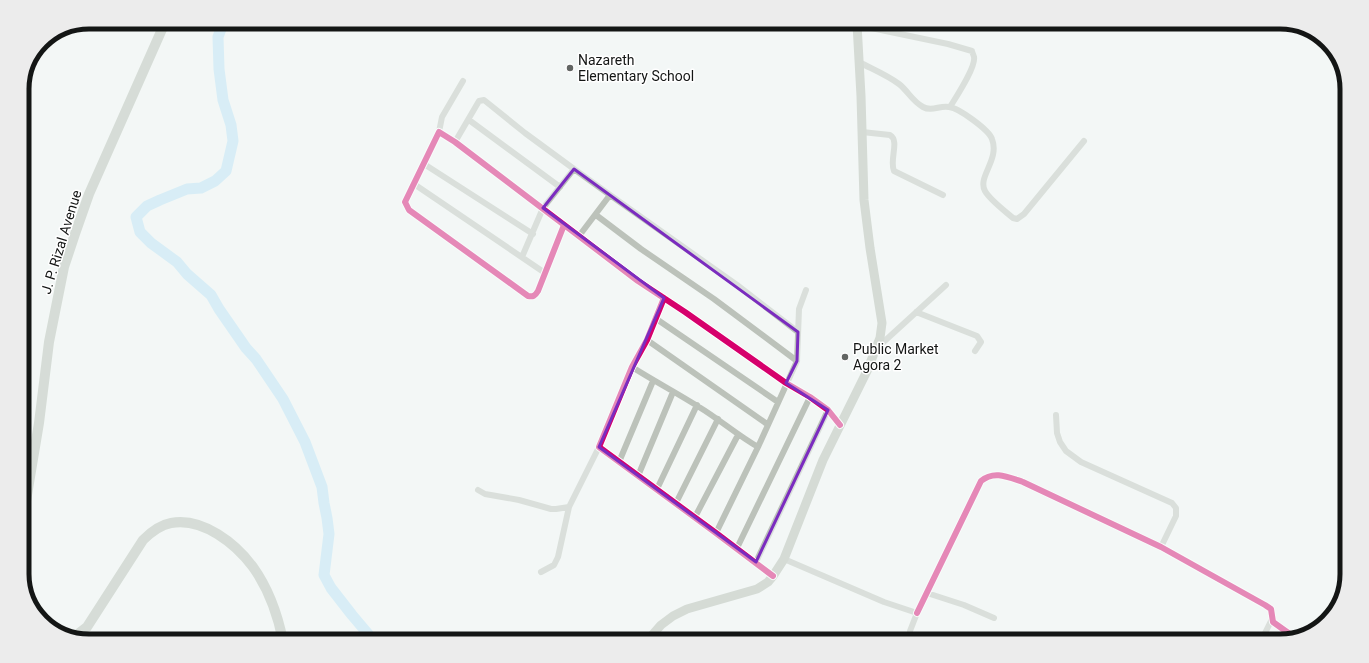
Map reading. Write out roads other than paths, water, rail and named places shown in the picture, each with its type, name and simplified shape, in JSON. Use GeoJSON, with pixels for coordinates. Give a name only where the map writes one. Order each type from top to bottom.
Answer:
{"type":"FeatureCollection","features":[{"type":"Feature","properties":{"kind":"main road","name":"J. P. Rizal Avenue"},"geometry":{"type":"LineString","coordinates":[[29,483],[39,423],[48,342],[64,268],[74,234],[90,194],[162,29]]}},
{"type":"Feature","properties":{"kind":"main road"},"geometry":{"type":"LineString","coordinates":[[653,634],[661,625],[673,616],[687,609],[757,589],[768,582],[773,576],[784,559],[812,485],[867,371],[880,338],[882,323],[864,200],[857,29]]}},
{"type":"Feature","properties":{"kind":"main road"},"geometry":{"type":"LineString","coordinates":[[79,633],[87,626],[143,540],[150,532],[161,526],[181,522],[190,523],[212,532],[226,540],[240,552],[253,567],[261,580],[271,602],[281,634]]}},
{"type":"Feature","properties":{"kind":"main road"},"geometry":{"type":"LineString","coordinates":[[280,629],[284,634]]}},
{"type":"Feature","properties":{"kind":"street"},"geometry":{"type":"LineString","coordinates":[[876,29],[948,44],[972,51],[975,57],[974,64],[950,107]]}},
{"type":"Feature","properties":{"kind":"street"},"geometry":{"type":"LineString","coordinates":[[859,62],[900,85],[916,103],[925,108],[935,109],[950,107],[980,124],[993,140],[994,157],[983,180],[983,187],[989,196],[1014,218],[1024,214],[1084,140]]}},
{"type":"Feature","properties":{"kind":"street"},"geometry":{"type":"LineString","coordinates":[[463,81],[442,117],[439,132],[406,202],[409,210],[528,296],[532,297],[536,294],[564,225]]}},
{"type":"Feature","properties":{"kind":"street"},"geometry":{"type":"LineString","coordinates":[[455,142],[479,101],[484,100],[525,133],[737,286],[798,332]]}},
{"type":"Feature","properties":{"kind":"street"},"geometry":{"type":"LineString","coordinates":[[469,120],[560,187]]}},
{"type":"Feature","properties":{"kind":"street"},"geometry":{"type":"LineString","coordinates":[[439,132],[455,142],[638,281],[786,383],[810,397],[828,410],[840,426]]}},
{"type":"Feature","properties":{"kind":"street"},"geometry":{"type":"LineString","coordinates":[[862,132],[892,136],[894,140],[892,163],[894,171],[943,196]]}},
{"type":"Feature","properties":{"kind":"street"},"geometry":{"type":"LineString","coordinates":[[424,164],[533,234]]}},
{"type":"Feature","properties":{"kind":"street"},"geometry":{"type":"LineString","coordinates":[[522,257],[543,208],[574,169]]}},
{"type":"Feature","properties":{"kind":"street"},"geometry":{"type":"LineString","coordinates":[[414,184],[545,273]]}},
{"type":"Feature","properties":{"kind":"street"},"geometry":{"type":"LineString","coordinates":[[579,236],[610,195]]}},
{"type":"Feature","properties":{"kind":"street"},"geometry":{"type":"LineString","coordinates":[[596,215],[641,249],[714,299],[797,361]]}},
{"type":"Feature","properties":{"kind":"street"},"geometry":{"type":"LineString","coordinates":[[875,351],[946,285]]}},
{"type":"Feature","properties":{"kind":"street"},"geometry":{"type":"LineString","coordinates":[[716,533],[758,447],[797,361],[799,309],[806,290]]}},
{"type":"Feature","properties":{"kind":"street"},"geometry":{"type":"LineString","coordinates":[[541,572],[554,565],[558,557],[569,507],[599,447],[632,366],[646,340],[664,298]]}},
{"type":"Feature","properties":{"kind":"street"},"geometry":{"type":"LineString","coordinates":[[916,312],[977,336],[982,342],[975,351]]}},
{"type":"Feature","properties":{"kind":"street"},"geometry":{"type":"LineString","coordinates":[[655,318],[778,402]]}},
{"type":"Feature","properties":{"kind":"street"},"geometry":{"type":"LineString","coordinates":[[646,340],[768,424]]}},
{"type":"Feature","properties":{"kind":"street"},"geometry":{"type":"LineString","coordinates":[[632,366],[653,381],[718,419],[738,435],[758,447]]}},
{"type":"Feature","properties":{"kind":"street"},"geometry":{"type":"LineString","coordinates":[[619,462],[653,381]]}},
{"type":"Feature","properties":{"kind":"street"},"geometry":{"type":"LineString","coordinates":[[638,476],[673,392]]}},
{"type":"Feature","properties":{"kind":"street"},"geometry":{"type":"LineString","coordinates":[[737,548],[810,397]]}},
{"type":"Feature","properties":{"kind":"street"},"geometry":{"type":"LineString","coordinates":[[657,490],[697,406]]}},
{"type":"Feature","properties":{"kind":"street"},"geometry":{"type":"LineString","coordinates":[[756,562],[828,410]]}},
{"type":"Feature","properties":{"kind":"street"},"geometry":{"type":"LineString","coordinates":[[1056,415],[1057,433],[1066,452],[1081,462],[1172,503],[1176,508],[1176,516],[1161,547]]}},
{"type":"Feature","properties":{"kind":"street"},"geometry":{"type":"LineString","coordinates":[[676,503],[718,419]]}},
{"type":"Feature","properties":{"kind":"street"},"geometry":{"type":"LineString","coordinates":[[695,517],[738,435]]}},
{"type":"Feature","properties":{"kind":"street"},"geometry":{"type":"LineString","coordinates":[[599,447],[773,576]]}},
{"type":"Feature","properties":{"kind":"street"},"geometry":{"type":"LineString","coordinates":[[910,634],[917,613],[981,481],[990,475],[1005,476],[1023,482],[1161,547],[1265,605],[1271,610],[1272,619],[1275,624],[1289,633]]}},
{"type":"Feature","properties":{"kind":"street"},"geometry":{"type":"LineString","coordinates":[[478,490],[485,494],[519,500],[552,509],[563,509],[569,507]]}},
{"type":"Feature","properties":{"kind":"street"},"geometry":{"type":"LineString","coordinates":[[784,559],[884,602],[917,613]]}},
{"type":"Feature","properties":{"kind":"street"},"geometry":{"type":"LineString","coordinates":[[927,593],[964,604],[994,618]]}},
{"type":"Feature","properties":{"kind":"street"},"geometry":{"type":"LineString","coordinates":[[1264,634],[1272,619]]}},
{"type":"Feature","properties":{"kind":"waterway"},"geometry":{"type":"LineString","coordinates":[[221,29],[218,37],[219,69],[223,100],[231,125],[233,141],[226,171],[215,181],[201,188],[187,189],[147,206],[136,217],[140,232],[151,243],[177,262],[187,274],[211,295],[219,309],[283,399],[305,442],[322,487],[329,534],[324,575],[331,588],[368,634]]}},
{"type":"Feature","properties":{"kind":"place","name":"Nazareth Elementary School"},"geometry":{"type":"Point","coordinates":[570,68]}},
{"type":"Feature","properties":{"kind":"place","name":"Public Market Agora 2"},"geometry":{"type":"Point","coordinates":[845,357]}}]}
